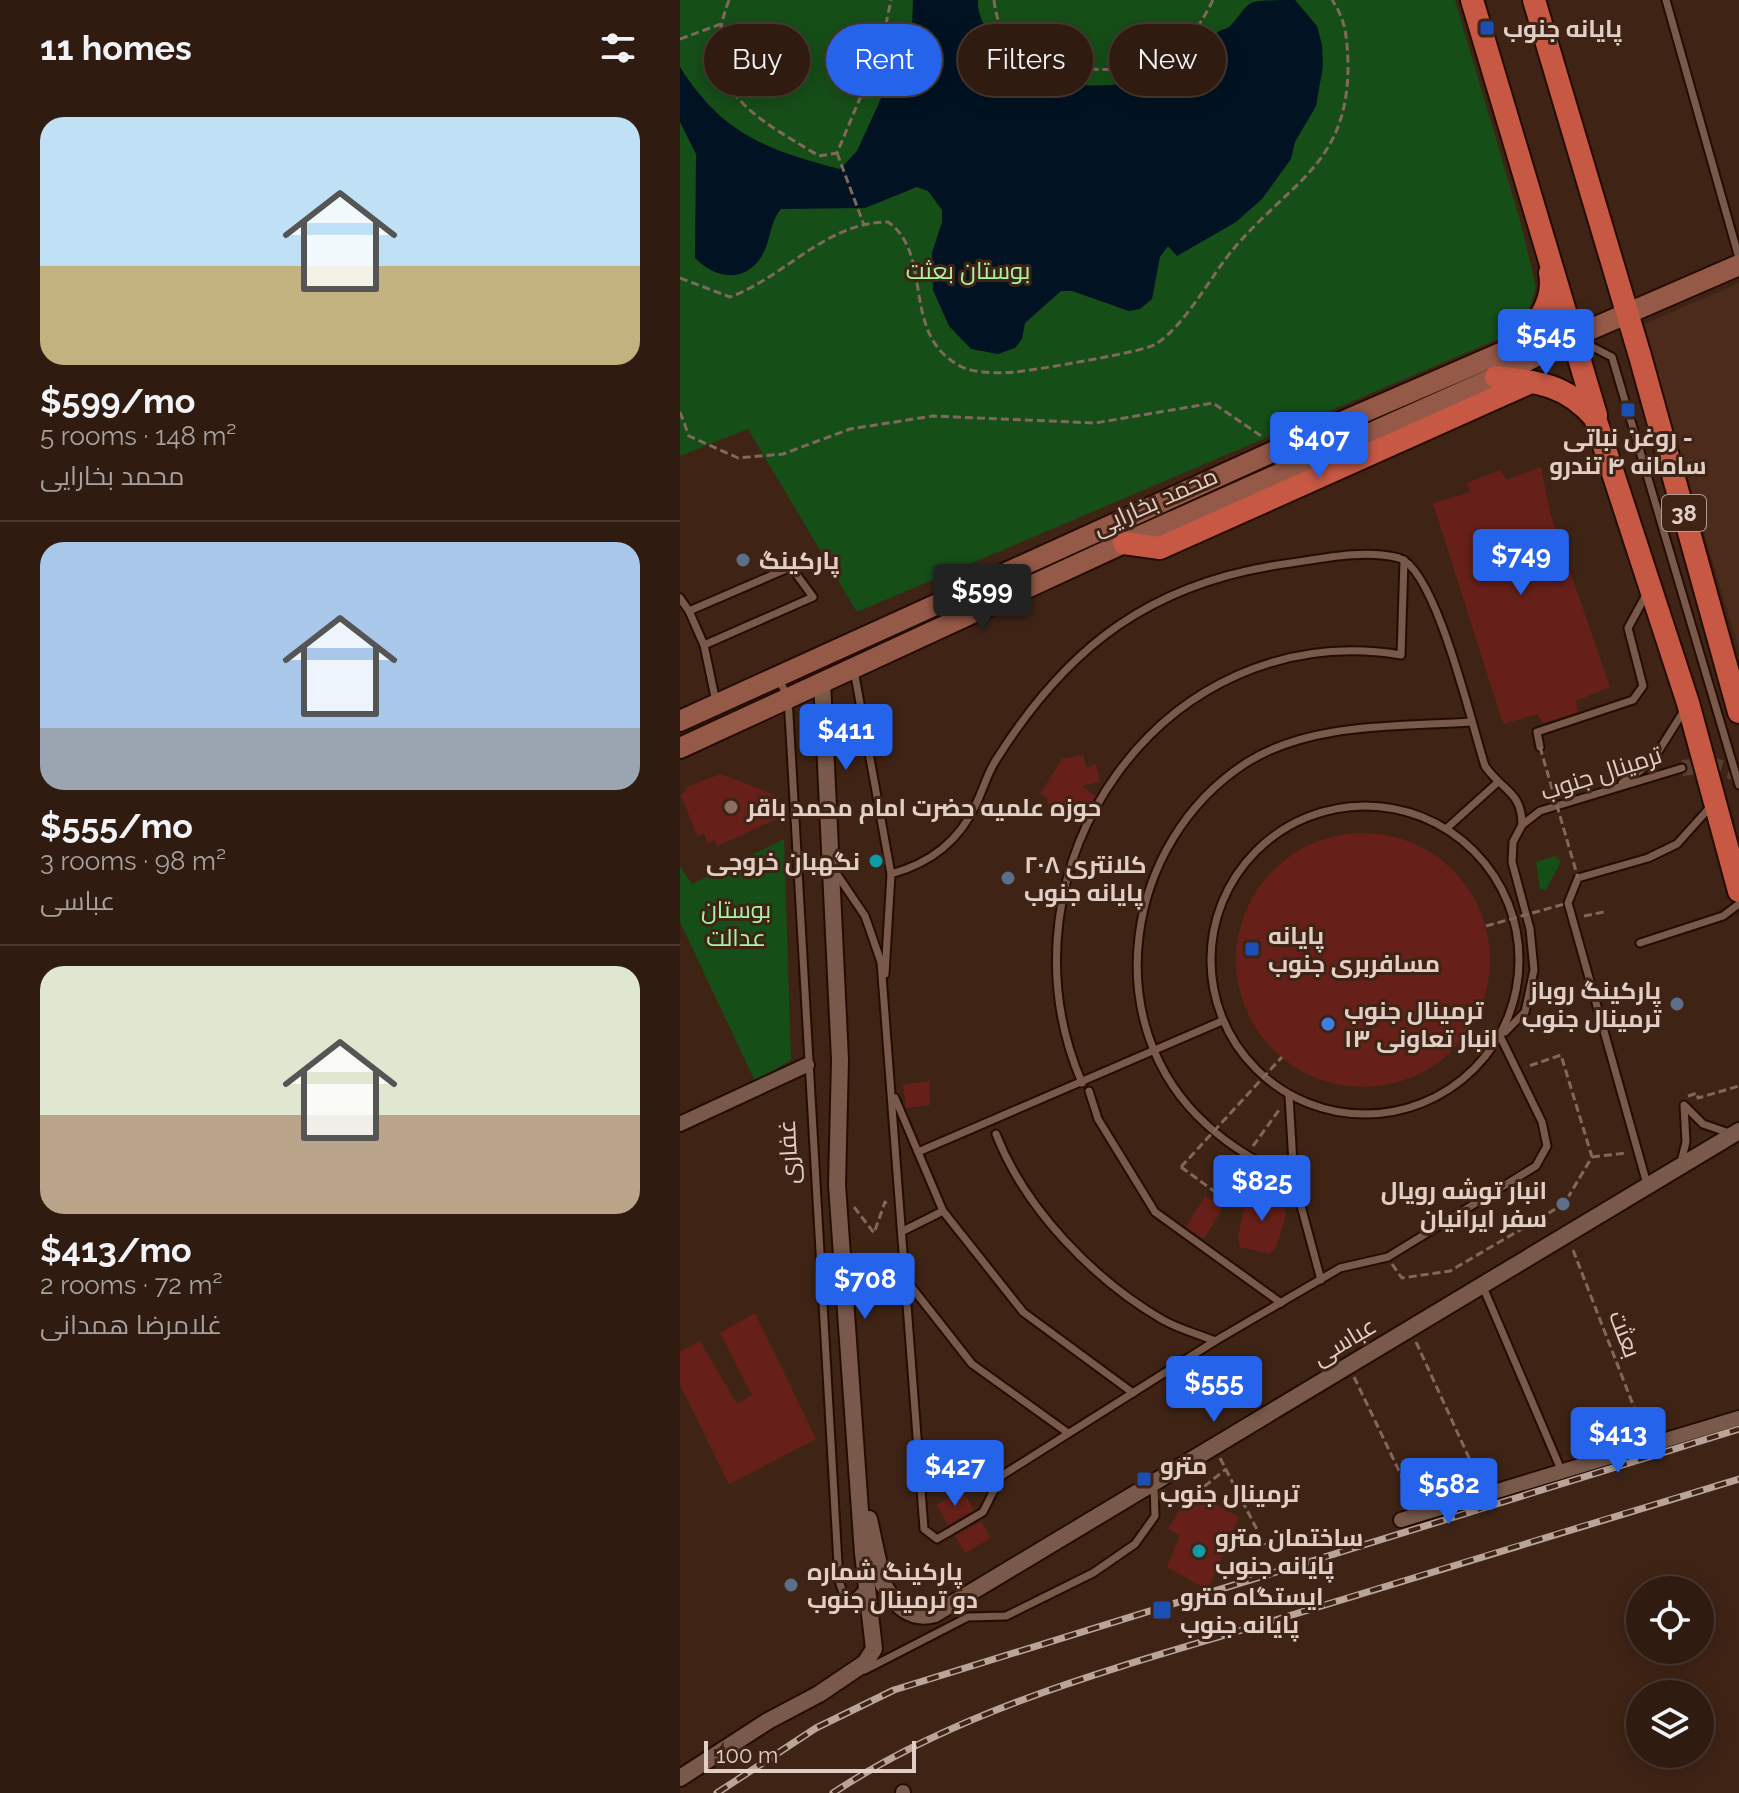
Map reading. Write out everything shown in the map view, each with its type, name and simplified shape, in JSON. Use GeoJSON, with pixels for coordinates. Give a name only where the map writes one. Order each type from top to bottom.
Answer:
{"type":"FeatureCollection","features":[{"type":"Feature","properties":{"kind":"highway","name":"38"},"geometry":{"type":"LineString","coordinates":[[1472,0],[1536,205],[1616,485],[1688,703],[1739,891]]}},
{"type":"Feature","properties":{"kind":"highway","name":"38"},"geometry":{"type":"LineString","coordinates":[[1534,0],[1627,313],[1739,711]]}},
{"type":"Feature","properties":{"kind":"highway"},"geometry":{"type":"LineString","coordinates":[[1510,349],[1539,321],[1551,281],[1536,205]]}},
{"type":"Feature","properties":{"kind":"highway"},"geometry":{"type":"LineString","coordinates":[[1496,377],[1533,381],[1571,393],[1595,418],[1616,485]]}},
{"type":"Feature","properties":{"kind":"highway"},"geometry":{"type":"LineString","coordinates":[[1124,543],[1160,548],[1533,381]]}},
{"type":"Feature","properties":{"kind":"main road","name":"محمد بخارایی"},"geometry":{"type":"LineString","coordinates":[[680,748],[853,666],[1496,377],[1573,337],[1739,265]]}},
{"type":"Feature","properties":{"kind":"main road","name":"محمد بخارایی"},"geometry":{"type":"LineString","coordinates":[[680,721],[1279,449],[1510,349]]}},
{"type":"Feature","properties":{"kind":"main road"},"geometry":{"type":"LineString","coordinates":[[784,673],[822,681]]}},
{"type":"Feature","properties":{"kind":"street","name":"غفاری"},"geometry":{"type":"LineString","coordinates":[[768,1721],[819,1694],[865,1663],[874,1649],[866,1584],[837,1185],[840,1060],[822,681]]}},
{"type":"Feature","properties":{"kind":"street"},"geometry":{"type":"LineString","coordinates":[[680,1124],[807,1065]]}},
{"type":"Feature","properties":{"kind":"street","name":"عباسی"},"geometry":{"type":"LineString","coordinates":[[857,1458],[883,1584],[903,1610],[924,1617],[935,1614],[1736,1133]]}},
{"type":"Feature","properties":{"kind":"street"},"geometry":{"type":"LineString","coordinates":[[1401,1520],[1739,1418]]}},
{"type":"Feature","properties":{"kind":"street"},"geometry":{"type":"LineString","coordinates":[[680,1778],[768,1721]]}},
{"type":"Feature","properties":{"kind":"lane"},"geometry":{"type":"LineString","coordinates":[[1666,0],[1739,258]]}},
{"type":"Feature","properties":{"kind":"lane"},"geometry":{"type":"LineString","coordinates":[[1510,349],[1573,337],[1612,357],[1739,785]]}},
{"type":"Feature","properties":{"kind":"lane"},"geometry":{"type":"LineString","coordinates":[[891,874],[918,866],[962,831],[993,764],[1043,692],[1072,661],[1134,613],[1178,592],[1281,564],[1346,555],[1404,560],[1413,565],[1419,574],[1441,620],[1485,766],[1497,783],[1512,792],[1522,806],[1522,825]]}},
{"type":"Feature","properties":{"kind":"lane"},"geometry":{"type":"LineString","coordinates":[[1082,1083],[1065,1044],[1054,963],[1063,882],[1093,807],[1141,742],[1205,691],[1280,659],[1360,648],[1401,655],[1404,560]]}},
{"type":"Feature","properties":{"kind":"lane"},"geometry":{"type":"LineString","coordinates":[[689,611],[791,567],[813,597],[704,645]]}},
{"type":"Feature","properties":{"kind":"lane"},"geometry":{"type":"LineString","coordinates":[[1540,747],[1537,732],[1633,700],[1643,686],[1628,628],[1647,595],[1644,573]]}},
{"type":"Feature","properties":{"kind":"lane"},"geometry":{"type":"LineString","coordinates":[[680,598],[704,645],[717,704]]}},
{"type":"Feature","properties":{"kind":"lane"},"geometry":{"type":"LineString","coordinates":[[853,666],[891,874],[889,943],[883,988]]}},
{"type":"Feature","properties":{"kind":"lane","name":"غفاری"},"geometry":{"type":"LineString","coordinates":[[784,673],[788,697],[839,1581],[845,1598],[853,1599],[866,1584]]}},
{"type":"Feature","properties":{"kind":"lane"},"geometry":{"type":"LineString","coordinates":[[1615,788],[1651,763],[1688,703]]}},
{"type":"Feature","properties":{"kind":"lane"},"geometry":{"type":"LineString","coordinates":[[1294,1180],[1253,1160],[1205,1124],[1168,1077],[1144,1022],[1136,962],[1142,903],[1165,847],[1200,799],[1247,762],[1302,739],[1471,722]]}},
{"type":"Feature","properties":{"kind":"lane","name":"ترمینال جنوب"},"geometry":{"type":"LineString","coordinates":[[1500,1036],[1525,1012],[1534,970],[1530,929],[1512,862],[1513,842],[1522,825],[1540,811],[1682,768]]}},
{"type":"Feature","properties":{"kind":"lane"},"geometry":{"type":"LineString","coordinates":[[1447,828],[1497,783]]}},
{"type":"Feature","properties":{"kind":"lane"},"geometry":{"type":"LineString","coordinates":[[1648,1187],[1568,903],[1578,878],[1648,858],[1677,844],[1715,802]]}},
{"type":"Feature","properties":{"kind":"lane"},"geometry":{"type":"LineString","coordinates":[[1372,805],[1411,812],[1447,828],[1485,864],[1500,885],[1515,922],[1520,961],[1515,999],[1500,1036],[1476,1069],[1455,1085],[1407,1110],[1367,1115],[1327,1111],[1289,1096],[1262,1076],[1246,1059],[1222,1021],[1211,983],[1210,944],[1216,918],[1237,871],[1263,842],[1296,820],[1346,806],[1372,805]]}},
{"type":"Feature","properties":{"kind":"lane"},"geometry":{"type":"LineString","coordinates":[[830,864],[865,916],[881,962],[924,1529],[937,1539],[983,1512],[1001,1476],[1215,1341],[1340,1268],[1388,1257],[1536,1166],[1547,1146],[1542,1122],[1500,1036]]}},
{"type":"Feature","properties":{"kind":"lane"},"geometry":{"type":"LineString","coordinates":[[1640,943],[1723,916],[1739,904]]}},
{"type":"Feature","properties":{"kind":"lane"},"geometry":{"type":"LineString","coordinates":[[918,1152],[1222,1021]]}},
{"type":"Feature","properties":{"kind":"lane"},"geometry":{"type":"LineString","coordinates":[[1089,1091],[1098,1119],[1155,1212],[1281,1303]]}},
{"type":"Feature","properties":{"kind":"lane"},"geometry":{"type":"LineString","coordinates":[[893,1093],[943,1211],[1023,1312],[1133,1393]]}},
{"type":"Feature","properties":{"kind":"lane"},"geometry":{"type":"LineString","coordinates":[[1289,1096],[1294,1180],[1321,1280]]}},
{"type":"Feature","properties":{"kind":"lane"},"geometry":{"type":"LineString","coordinates":[[1680,1167],[1686,1142],[1684,1105],[1703,1124],[1736,1133]]}},
{"type":"Feature","properties":{"kind":"lane"},"geometry":{"type":"LineString","coordinates":[[996,1134],[1010,1171],[1077,1256],[1164,1321],[1215,1341]]}},
{"type":"Feature","properties":{"kind":"lane"},"geometry":{"type":"LineString","coordinates":[[903,1231],[943,1211]]}},
{"type":"Feature","properties":{"kind":"lane"},"geometry":{"type":"LineString","coordinates":[[906,1280],[972,1364],[1068,1433]]}},
{"type":"Feature","properties":{"kind":"lane"},"geometry":{"type":"LineString","coordinates":[[1483,1287],[1562,1472]]}},
{"type":"Feature","properties":{"kind":"lane"},"geometry":{"type":"LineString","coordinates":[[918,1441],[928,1455],[953,1471],[966,1476],[1001,1476]]}},
{"type":"Feature","properties":{"kind":"lane"},"geometry":{"type":"LineString","coordinates":[[768,1721],[968,1617],[1006,1616],[1093,1573],[1135,1544],[1155,1516],[1154,1484]]}},
{"type":"Feature","properties":{"kind":"path"},"geometry":{"type":"LineString","coordinates":[[729,0],[722,23],[720,63],[739,104],[819,156],[837,153]]}},
{"type":"Feature","properties":{"kind":"path"},"geometry":{"type":"LineString","coordinates":[[864,225],[837,153],[881,48],[891,0]]}},
{"type":"Feature","properties":{"kind":"path"},"geometry":{"type":"LineString","coordinates":[[994,0],[997,22],[1017,48],[1061,66],[1125,69],[1161,60],[1194,33],[1213,0]]}},
{"type":"Feature","properties":{"kind":"path"},"geometry":{"type":"LineString","coordinates":[[680,278],[730,297],[826,239],[864,225],[888,222],[906,238],[925,328],[942,352],[963,367],[987,373],[1017,372],[1153,346],[1173,328],[1235,248],[1307,177],[1331,148],[1348,83],[1344,17],[1332,0]]}},
{"type":"Feature","properties":{"kind":"path"},"geometry":{"type":"LineString","coordinates":[[680,39],[722,23]]}},
{"type":"Feature","properties":{"kind":"path"},"geometry":{"type":"LineString","coordinates":[[680,412],[689,436],[738,458],[783,454],[850,429],[933,416],[1095,423],[1213,403],[1279,449]]}},
{"type":"Feature","properties":{"kind":"path"},"geometry":{"type":"LineString","coordinates":[[1540,747],[1578,878]]}},
{"type":"Feature","properties":{"kind":"path"},"geometry":{"type":"LineString","coordinates":[[1486,926],[1568,903]]}},
{"type":"Feature","properties":{"kind":"path"},"geometry":{"type":"LineString","coordinates":[[1573,918],[1604,912]]}},
{"type":"Feature","properties":{"kind":"path"},"geometry":{"type":"LineString","coordinates":[[1388,1257],[1402,1278],[1450,1271],[1564,1204],[1592,1157],[1561,1055],[1517,1070]]}},
{"type":"Feature","properties":{"kind":"path"},"geometry":{"type":"LineString","coordinates":[[1218,1194],[1181,1167],[1282,1057]]}},
{"type":"Feature","properties":{"kind":"path"},"geometry":{"type":"LineString","coordinates":[[1682,1097],[1697,1093],[1698,1098],[1739,1086]]}},
{"type":"Feature","properties":{"kind":"path"},"geometry":{"type":"LineString","coordinates":[[1592,1157],[1638,1152]]}},
{"type":"Feature","properties":{"kind":"path"},"geometry":{"type":"LineString","coordinates":[[837,1185],[874,1233],[885,1202],[903,1231]]}},
{"type":"Feature","properties":{"kind":"path","name":"بعثت"},"geometry":{"type":"LineString","coordinates":[[1567,1235],[1649,1446]]}},
{"type":"Feature","properties":{"kind":"path"},"geometry":{"type":"LineString","coordinates":[[1411,1329],[1486,1495]]}},
{"type":"Feature","properties":{"kind":"path"},"geometry":{"type":"LineString","coordinates":[[1349,1366],[1420,1514]]}},
{"type":"Feature","properties":{"kind":"path"},"geometry":{"type":"LineString","coordinates":[[1215,1448],[1265,1545]]}},
{"type":"Feature","properties":{"kind":"path"},"geometry":{"type":"LineString","coordinates":[[1195,1494],[1226,1469]]}},
{"type":"Feature","properties":{"kind":"shaded area"},"geometry":{"type":"Polygon","coordinates":[[[1739,283],[1739,650],[1642,325],[1739,283]]]}},
{"type":"Feature","properties":{"kind":"green space","name":"بوستان بعثت"},"geometry":{"type":"Polygon","coordinates":[[[680,0],[1455,0],[1521,224],[1536,287],[1524,328],[857,612],[748,429],[680,456],[680,0]]]}},
{"type":"Feature","properties":{"kind":"green space","name":"بوستان عدالت"},"geometry":{"type":"Polygon","coordinates":[[[784,839],[791,1060],[755,1081],[680,922],[680,866],[692,884],[784,839]]]}},
{"type":"Feature","properties":{"kind":"green space"},"geometry":{"type":"Polygon","coordinates":[[[1555,856],[1561,861],[1546,890],[1540,889],[1536,862],[1555,856]]]}},
{"type":"Feature","properties":{"kind":"water"},"geometry":{"type":"Polygon","coordinates":[[[913,0],[978,0],[984,24],[958,24],[958,96],[1093,96],[1093,85],[1109,85],[1109,96],[1226,96],[1226,28],[1253,2],[1268,0],[1295,0],[1317,26],[1323,66],[1316,106],[1295,142],[1291,159],[1262,199],[1236,222],[1177,256],[1168,246],[1160,257],[1152,299],[1140,309],[1129,311],[1072,291],[1061,291],[1025,323],[1022,339],[1015,348],[998,354],[971,349],[949,326],[933,290],[932,253],[942,222],[942,210],[928,191],[917,187],[865,208],[781,209],[764,251],[754,266],[738,274],[720,274],[695,258],[696,154],[680,122],[680,67],[712,109],[748,136],[790,154],[840,169],[857,151],[882,96],[942,96],[942,24],[912,24],[913,0]]]}},
{"type":"Feature","properties":{"kind":"building"},"geometry":{"type":"Polygon","coordinates":[[[1541,467],[1551,516],[1610,687],[1576,701],[1578,712],[1543,723],[1537,714],[1503,724],[1433,503],[1471,492],[1467,483],[1500,470],[1507,480],[1541,467]]]}},
{"type":"Feature","properties":{"kind":"building"},"geometry":{"type":"Polygon","coordinates":[[[1083,755],[1086,768],[1096,764],[1100,782],[1081,786],[1097,797],[1088,813],[1078,808],[1080,820],[1062,822],[1061,813],[1052,816],[1047,798],[1040,794],[1062,759],[1083,755]]]}},
{"type":"Feature","properties":{"kind":"building","name":"حوزه علمیه حضرت امام محمد باقر"},"geometry":{"type":"Polygon","coordinates":[[[721,774],[772,794],[777,819],[717,846],[715,840],[707,843],[704,833],[698,837],[681,796],[689,786],[721,774]]]}},
{"type":"Feature","properties":{"kind":"building"},"geometry":{"type":"Polygon","coordinates":[[[1363,833],[1400,839],[1423,848],[1461,880],[1475,900],[1484,923],[1490,960],[1484,997],[1475,1020],[1443,1058],[1423,1072],[1400,1081],[1363,1087],[1326,1081],[1303,1072],[1265,1040],[1251,1020],[1242,997],[1236,960],[1242,923],[1251,900],[1283,862],[1303,848],[1326,839],[1363,833]]]}},
{"type":"Feature","properties":{"kind":"building"},"geometry":{"type":"Polygon","coordinates":[[[929,1081],[930,1105],[906,1108],[903,1085],[929,1081]]]}},
{"type":"Feature","properties":{"kind":"building"},"geometry":{"type":"Polygon","coordinates":[[[1250,1194],[1282,1200],[1286,1215],[1276,1247],[1270,1254],[1240,1247],[1238,1237],[1245,1204],[1250,1194]]]}},
{"type":"Feature","properties":{"kind":"building"},"geometry":{"type":"Polygon","coordinates":[[[1205,1196],[1223,1207],[1204,1239],[1186,1227],[1205,1196]]]}},
{"type":"Feature","properties":{"kind":"building"},"geometry":{"type":"Polygon","coordinates":[[[755,1313],[816,1439],[729,1484],[680,1385],[680,1352],[700,1341],[737,1404],[752,1395],[720,1333],[755,1313]]]}},
{"type":"Feature","properties":{"kind":"building"},"geometry":{"type":"Polygon","coordinates":[[[962,1490],[974,1510],[948,1525],[937,1505],[962,1490]]]}},
{"type":"Feature","properties":{"kind":"building","name":"ساختمان مترو پایانه جنوب"},"geometry":{"type":"Polygon","coordinates":[[[1195,1494],[1239,1517],[1208,1590],[1167,1567],[1180,1535],[1168,1529],[1183,1504],[1195,1494]]]}},
{"type":"Feature","properties":{"kind":"building"},"geometry":{"type":"Polygon","coordinates":[[[981,1521],[991,1538],[965,1553],[955,1536],[981,1521]]]}},
{"type":"Feature","properties":{"kind":"tunnel"},"geometry":{"type":"LineString","coordinates":[[1682,768],[1712,765],[1739,774]]}},
{"type":"Feature","properties":{"kind":"railway"},"geometry":{"type":"LineString","coordinates":[[717,1793],[816,1728],[894,1690],[1739,1429]]}},
{"type":"Feature","properties":{"kind":"railway"},"geometry":{"type":"LineString","coordinates":[[833,1793],[933,1737],[986,1714],[1094,1675],[1739,1479]]}},
{"type":"Feature","properties":{"kind":"place","name":"پایانه جنوب"},"geometry":{"type":"Point","coordinates":[1487,28]}},
{"type":"Feature","properties":{"kind":"place","name":"روغن نباتی - سامانه ۴ تندرو"},"geometry":{"type":"Point","coordinates":[1628,410]}},
{"type":"Feature","properties":{"kind":"place","name":"پارکینگ"},"geometry":{"type":"Point","coordinates":[743,560]}},
{"type":"Feature","properties":{"kind":"place","name":"حوزه علمیه حضرت امام محمد باقر"},"geometry":{"type":"Point","coordinates":[731,807]}},
{"type":"Feature","properties":{"kind":"place","name":"نگهبان خروجی"},"geometry":{"type":"Point","coordinates":[876,861]}},
{"type":"Feature","properties":{"kind":"place","name":"کلانتری ۲۰۸ پایانه جنوب"},"geometry":{"type":"Point","coordinates":[1008,878]}},
{"type":"Feature","properties":{"kind":"place","name":"پایانه مسافربری جنوب"},"geometry":{"type":"Point","coordinates":[1252,949]}},
{"type":"Feature","properties":{"kind":"place","name":"پارکینگ روباز ترمینال جنوب"},"geometry":{"type":"Point","coordinates":[1677,1004]}},
{"type":"Feature","properties":{"kind":"place","name":"ترمینال جنوب انبار تعاونی ۱۳"},"geometry":{"type":"Point","coordinates":[1328,1024]}},
{"type":"Feature","properties":{"kind":"place","name":"انبار توشه رویال سفر ایرانیان"},"geometry":{"type":"Point","coordinates":[1563,1204]}},
{"type":"Feature","properties":{"kind":"place","name":"مترو ترمینال جنوب"},"geometry":{"type":"Point","coordinates":[1144,1479]}},
{"type":"Feature","properties":{"kind":"place","name":"ساختمان مترو پایانه جنوب"},"geometry":{"type":"Point","coordinates":[1199,1551]}},
{"type":"Feature","properties":{"kind":"place","name":"پارکینگ شماره دو ترمینال جنوب"},"geometry":{"type":"Point","coordinates":[791,1585]}},
{"type":"Feature","properties":{"kind":"place","name":"ایستگاه مترو پایانه جنوب"},"geometry":{"type":"Point","coordinates":[1162,1610]}}]}
